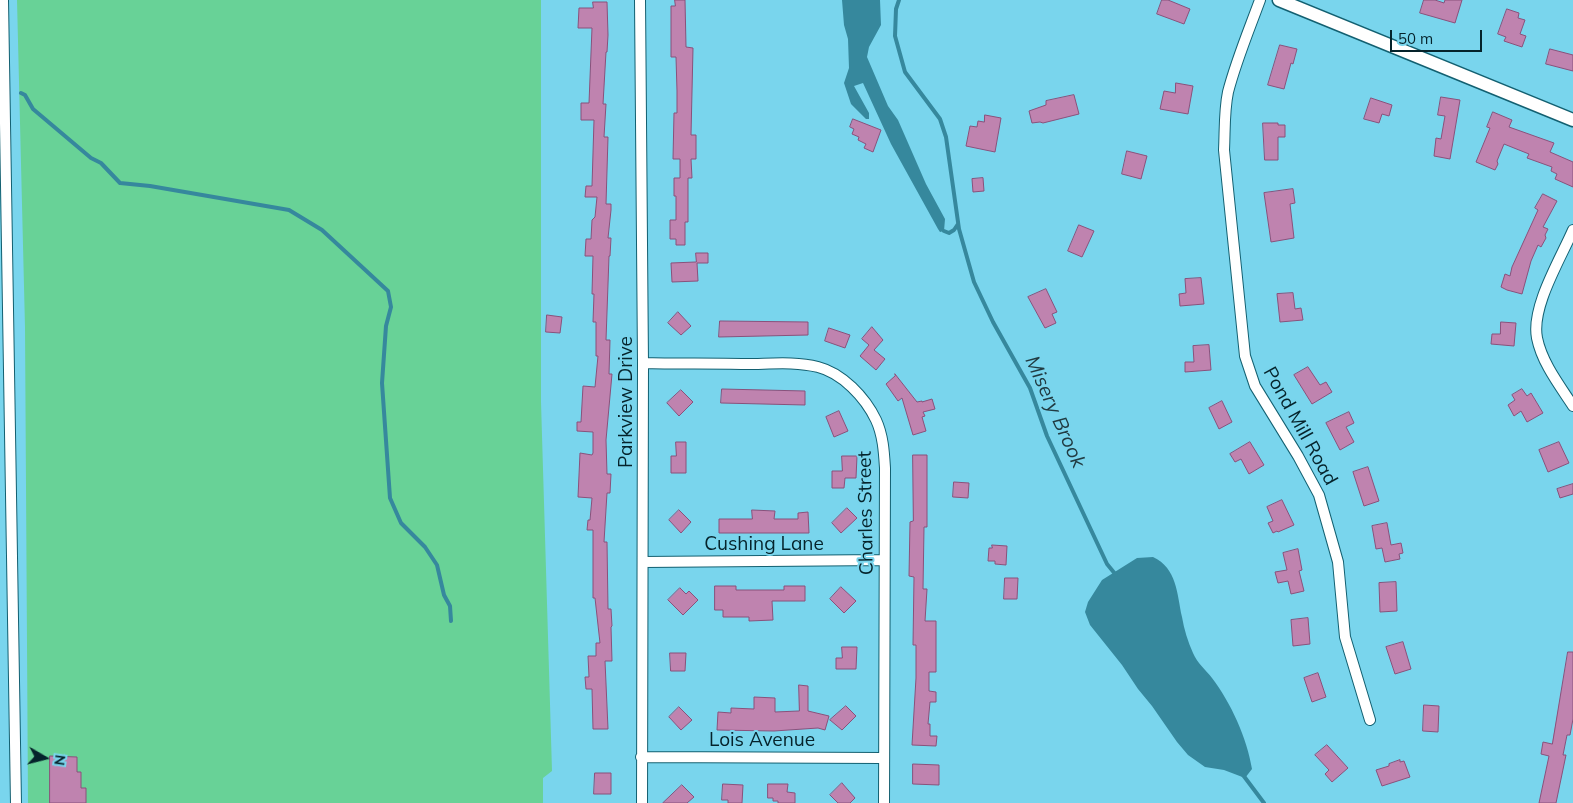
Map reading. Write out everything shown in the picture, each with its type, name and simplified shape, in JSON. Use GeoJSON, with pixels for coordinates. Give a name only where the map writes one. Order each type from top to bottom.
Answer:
{"type":"FeatureCollection","features":[{"type":"Feature","properties":{"kind":"street"},"geometry":{"type":"LineString","coordinates":[[3,0],[5,478],[16,803]]}},
{"type":"Feature","properties":{"kind":"street","name":"Parkview Drive"},"geometry":{"type":"LineString","coordinates":[[640,0],[644,562],[642,803]]}},
{"type":"Feature","properties":{"kind":"street","name":"Pond Mill Road"},"geometry":{"type":"LineString","coordinates":[[1260,0],[1235,68],[1228,93],[1225,117],[1224,150],[1245,356],[1255,386],[1298,456],[1319,495],[1338,562],[1345,637],[1370,720]]}},
{"type":"Feature","properties":{"kind":"street"},"geometry":{"type":"LineString","coordinates":[[1280,0],[1573,120]]}},
{"type":"Feature","properties":{"kind":"street"},"geometry":{"type":"LineString","coordinates":[[1573,230],[1541,301],[1536,325],[1537,340],[1544,356],[1573,406]]}},
{"type":"Feature","properties":{"kind":"street","name":"Charles Street"},"geometry":{"type":"LineString","coordinates":[[643,363],[808,365],[820,367],[851,386],[876,420],[883,447],[885,468],[884,803]]}},
{"type":"Feature","properties":{"kind":"street","name":"Cushing Lane"},"geometry":{"type":"LineString","coordinates":[[644,562],[884,560]]}},
{"type":"Feature","properties":{"kind":"street","name":"Lois Avenue"},"geometry":{"type":"LineString","coordinates":[[641,757],[883,758]]}},
{"type":"Feature","properties":{"kind":"green space"},"geometry":{"type":"Polygon","coordinates":[[[17,0],[541,0],[541,402],[552,771],[543,778],[543,803],[28,803],[25,327],[17,0]]]}},
{"type":"Feature","properties":{"kind":"water"},"geometry":{"type":"Polygon","coordinates":[[[842,0],[880,0],[881,25],[869,47],[867,57],[888,106],[898,120],[926,184],[945,219],[944,231],[940,232],[938,229],[891,144],[863,83],[854,86],[869,113],[869,119],[866,119],[851,104],[844,83],[849,68],[848,39],[844,25],[842,0]]]}},
{"type":"Feature","properties":{"kind":"water"},"geometry":{"type":"Polygon","coordinates":[[[1153,557],[1167,568],[1175,582],[1185,631],[1195,657],[1219,688],[1237,721],[1250,757],[1252,769],[1245,778],[1224,770],[1205,767],[1188,755],[1090,625],[1085,612],[1088,602],[1102,580],[1137,558],[1153,557]]]}},
{"type":"Feature","properties":{"kind":"building"},"geometry":{"type":"Polygon","coordinates":[[[675,0],[685,0],[686,47],[693,48],[691,135],[696,135],[696,159],[691,159],[692,178],[688,178],[688,222],[685,222],[685,245],[676,245],[676,239],[670,239],[670,220],[676,220],[674,178],[680,178],[680,159],[673,159],[674,113],[677,113],[677,91],[676,57],[671,57],[671,6],[675,6],[675,0]]]}},
{"type":"Feature","properties":{"kind":"building"},"geometry":{"type":"Polygon","coordinates":[[[1162,0],[1168,0],[1190,9],[1184,24],[1157,14],[1162,0]]]}},
{"type":"Feature","properties":{"kind":"building"},"geometry":{"type":"Polygon","coordinates":[[[1424,0],[1435,0],[1444,3],[1445,0],[1462,0],[1455,23],[1420,13],[1424,0]]]}},
{"type":"Feature","properties":{"kind":"building"},"geometry":{"type":"Polygon","coordinates":[[[593,2],[607,2],[608,35],[603,104],[606,104],[604,137],[608,137],[606,204],[611,204],[608,238],[611,238],[606,340],[610,340],[609,374],[612,374],[606,440],[607,474],[611,474],[610,493],[607,493],[604,542],[607,542],[608,609],[611,609],[612,626],[612,661],[605,661],[608,729],[593,729],[592,689],[586,689],[585,677],[589,677],[588,656],[596,656],[596,643],[600,643],[595,598],[593,598],[593,530],[587,530],[592,498],[578,497],[580,453],[592,455],[593,432],[577,431],[577,422],[581,422],[583,386],[595,387],[598,356],[596,356],[596,322],[593,322],[593,256],[585,256],[586,239],[591,239],[592,220],[595,217],[597,197],[585,197],[586,186],[592,186],[594,120],[581,120],[581,103],[589,103],[592,28],[578,28],[579,8],[593,8],[593,2]]]}},
{"type":"Feature","properties":{"kind":"building"},"geometry":{"type":"Polygon","coordinates":[[[1507,9],[1519,13],[1518,18],[1525,20],[1520,34],[1526,36],[1522,47],[1504,41],[1506,37],[1498,34],[1507,9]]]}},
{"type":"Feature","properties":{"kind":"building"},"geometry":{"type":"Polygon","coordinates":[[[1280,45],[1297,49],[1284,89],[1268,85],[1280,45]]]}},
{"type":"Feature","properties":{"kind":"building"},"geometry":{"type":"Polygon","coordinates":[[[1550,49],[1573,55],[1573,71],[1546,64],[1550,49]]]}},
{"type":"Feature","properties":{"kind":"building"},"geometry":{"type":"Polygon","coordinates":[[[1176,83],[1193,86],[1188,114],[1160,109],[1164,91],[1175,93],[1176,83]]]}},
{"type":"Feature","properties":{"kind":"building"},"geometry":{"type":"Polygon","coordinates":[[[1074,95],[1079,114],[1043,123],[1032,123],[1029,111],[1046,105],[1046,101],[1074,95]]]}},
{"type":"Feature","properties":{"kind":"building"},"geometry":{"type":"Polygon","coordinates":[[[1441,97],[1460,100],[1450,159],[1434,156],[1436,138],[1441,139],[1445,116],[1438,115],[1441,97]]]}},
{"type":"Feature","properties":{"kind":"building"},"geometry":{"type":"Polygon","coordinates":[[[1371,98],[1392,105],[1389,116],[1382,114],[1379,123],[1364,119],[1371,98]]]}},
{"type":"Feature","properties":{"kind":"building"},"geometry":{"type":"Polygon","coordinates":[[[1493,112],[1512,120],[1509,127],[1554,143],[1550,152],[1573,162],[1573,187],[1555,179],[1557,174],[1551,171],[1552,167],[1527,158],[1529,154],[1504,144],[1495,170],[1476,162],[1490,128],[1487,127],[1493,112]]]}},
{"type":"Feature","properties":{"kind":"building"},"geometry":{"type":"Polygon","coordinates":[[[985,115],[1001,118],[995,152],[966,146],[970,126],[977,127],[978,121],[984,122],[985,115]]]}},
{"type":"Feature","properties":{"kind":"building"},"geometry":{"type":"Polygon","coordinates":[[[853,119],[881,130],[873,152],[864,148],[866,144],[858,140],[859,137],[852,134],[854,129],[850,127],[853,119]]]}},
{"type":"Feature","properties":{"kind":"building"},"geometry":{"type":"Polygon","coordinates":[[[1263,123],[1285,125],[1285,137],[1278,137],[1278,160],[1265,160],[1263,123]]]}},
{"type":"Feature","properties":{"kind":"building"},"geometry":{"type":"Polygon","coordinates":[[[1127,151],[1147,156],[1141,179],[1122,174],[1127,151]]]}},
{"type":"Feature","properties":{"kind":"building"},"geometry":{"type":"Polygon","coordinates":[[[983,178],[984,191],[973,192],[972,179],[983,178]]]}},
{"type":"Feature","properties":{"kind":"building"},"geometry":{"type":"Polygon","coordinates":[[[1293,189],[1295,203],[1290,204],[1294,238],[1271,242],[1264,193],[1293,189]]]}},
{"type":"Feature","properties":{"kind":"building"},"geometry":{"type":"Polygon","coordinates":[[[1543,194],[1557,201],[1543,227],[1548,229],[1545,235],[1546,238],[1541,247],[1538,245],[1531,261],[1522,294],[1507,290],[1501,287],[1505,274],[1510,276],[1512,267],[1538,210],[1535,208],[1543,194]]]}},
{"type":"Feature","properties":{"kind":"building"},"geometry":{"type":"Polygon","coordinates":[[[1079,225],[1094,231],[1082,257],[1068,251],[1079,225]]]}},
{"type":"Feature","properties":{"kind":"building"},"geometry":{"type":"Polygon","coordinates":[[[696,253],[708,253],[708,263],[697,263],[698,281],[672,282],[671,263],[696,262],[696,253]]]}},
{"type":"Feature","properties":{"kind":"building"},"geometry":{"type":"Polygon","coordinates":[[[1201,278],[1204,304],[1180,306],[1179,294],[1186,293],[1185,279],[1201,278]]]}},
{"type":"Feature","properties":{"kind":"building"},"geometry":{"type":"Polygon","coordinates":[[[1046,289],[1057,312],[1052,314],[1056,323],[1045,328],[1028,297],[1046,289]]]}},
{"type":"Feature","properties":{"kind":"building"},"geometry":{"type":"Polygon","coordinates":[[[1293,293],[1295,309],[1301,308],[1303,320],[1280,322],[1277,294],[1293,293]]]}},
{"type":"Feature","properties":{"kind":"building"},"geometry":{"type":"Polygon","coordinates":[[[678,312],[691,326],[681,335],[668,323],[678,312]]]}},
{"type":"Feature","properties":{"kind":"building"},"geometry":{"type":"Polygon","coordinates":[[[547,315],[562,317],[560,333],[546,332],[547,315]]]}},
{"type":"Feature","properties":{"kind":"building"},"geometry":{"type":"Polygon","coordinates":[[[720,321],[808,322],[808,335],[719,337],[720,321]]]}},
{"type":"Feature","properties":{"kind":"building"},"geometry":{"type":"Polygon","coordinates":[[[1501,322],[1516,323],[1514,346],[1491,344],[1492,334],[1500,334],[1501,322]]]}},
{"type":"Feature","properties":{"kind":"building"},"geometry":{"type":"Polygon","coordinates":[[[872,327],[883,340],[874,350],[885,359],[876,370],[860,356],[869,345],[862,339],[872,327]]]}},
{"type":"Feature","properties":{"kind":"building"},"geometry":{"type":"Polygon","coordinates":[[[829,328],[850,335],[845,348],[825,341],[829,328]]]}},
{"type":"Feature","properties":{"kind":"building"},"geometry":{"type":"Polygon","coordinates":[[[1209,345],[1211,370],[1185,372],[1185,362],[1194,362],[1193,346],[1209,345]]]}},
{"type":"Feature","properties":{"kind":"building"},"geometry":{"type":"Polygon","coordinates":[[[1308,367],[1320,385],[1326,382],[1332,392],[1312,404],[1294,375],[1308,367]]]}},
{"type":"Feature","properties":{"kind":"building"},"geometry":{"type":"Polygon","coordinates":[[[895,374],[917,402],[932,399],[935,409],[923,412],[925,416],[922,417],[926,431],[913,435],[902,398],[898,401],[886,384],[895,374]]]}},
{"type":"Feature","properties":{"kind":"building"},"geometry":{"type":"Polygon","coordinates":[[[722,389],[805,391],[805,405],[721,403],[722,389]]]}},
{"type":"Feature","properties":{"kind":"building"},"geometry":{"type":"Polygon","coordinates":[[[1522,389],[1527,396],[1531,393],[1543,413],[1527,422],[1521,411],[1514,416],[1508,405],[1515,400],[1512,395],[1522,389]]]}},
{"type":"Feature","properties":{"kind":"building"},"geometry":{"type":"Polygon","coordinates":[[[681,390],[693,402],[679,416],[667,403],[681,390]]]}},
{"type":"Feature","properties":{"kind":"building"},"geometry":{"type":"Polygon","coordinates":[[[1222,401],[1232,422],[1219,429],[1209,408],[1222,401]]]}},
{"type":"Feature","properties":{"kind":"building"},"geometry":{"type":"Polygon","coordinates":[[[839,411],[848,431],[834,437],[826,417],[839,411]]]}},
{"type":"Feature","properties":{"kind":"building"},"geometry":{"type":"Polygon","coordinates":[[[1349,412],[1354,423],[1346,427],[1354,442],[1340,450],[1326,423],[1349,412]]]}},
{"type":"Feature","properties":{"kind":"building"},"geometry":{"type":"Polygon","coordinates":[[[676,442],[686,442],[686,473],[671,473],[671,456],[676,456],[676,442]]]}},
{"type":"Feature","properties":{"kind":"building"},"geometry":{"type":"Polygon","coordinates":[[[1250,442],[1264,465],[1249,474],[1241,459],[1235,462],[1230,454],[1250,442]]]}},
{"type":"Feature","properties":{"kind":"building"},"geometry":{"type":"Polygon","coordinates":[[[1559,442],[1569,463],[1548,472],[1539,450],[1559,442]]]}},
{"type":"Feature","properties":{"kind":"building"},"geometry":{"type":"Polygon","coordinates":[[[913,455],[927,455],[927,527],[924,527],[923,589],[927,589],[925,621],[936,621],[936,672],[929,672],[929,691],[936,692],[936,702],[930,702],[928,724],[930,724],[930,736],[937,736],[936,746],[912,745],[916,678],[916,645],[913,645],[914,577],[909,576],[910,522],[913,521],[913,455]]]}},
{"type":"Feature","properties":{"kind":"building"},"geometry":{"type":"Polygon","coordinates":[[[842,456],[857,456],[856,478],[845,478],[844,488],[832,488],[832,471],[842,471],[842,456]]]}},
{"type":"Feature","properties":{"kind":"building"},"geometry":{"type":"Polygon","coordinates":[[[1368,467],[1379,501],[1364,506],[1353,472],[1368,467]]]}},
{"type":"Feature","properties":{"kind":"building"},"geometry":{"type":"Polygon","coordinates":[[[954,482],[969,483],[968,498],[953,497],[954,482]]]}},
{"type":"Feature","properties":{"kind":"building"},"geometry":{"type":"Polygon","coordinates":[[[1573,484],[1573,494],[1560,498],[1557,489],[1573,484]]]}},
{"type":"Feature","properties":{"kind":"building"},"geometry":{"type":"Polygon","coordinates":[[[1282,500],[1294,525],[1273,533],[1268,523],[1273,521],[1267,507],[1282,500]]]}},
{"type":"Feature","properties":{"kind":"building"},"geometry":{"type":"Polygon","coordinates":[[[847,508],[857,518],[841,533],[832,523],[847,508]]]}},
{"type":"Feature","properties":{"kind":"building"},"geometry":{"type":"Polygon","coordinates":[[[679,510],[691,522],[681,533],[669,520],[679,510]]]}},
{"type":"Feature","properties":{"kind":"building"},"geometry":{"type":"Polygon","coordinates":[[[752,510],[775,511],[774,519],[798,519],[798,513],[808,512],[809,533],[719,533],[719,519],[752,519],[752,510]]]}},
{"type":"Feature","properties":{"kind":"building"},"geometry":{"type":"Polygon","coordinates":[[[1387,523],[1391,545],[1401,543],[1403,553],[1399,554],[1400,559],[1385,562],[1382,548],[1376,549],[1372,526],[1387,523]]]}},
{"type":"Feature","properties":{"kind":"building"},"geometry":{"type":"Polygon","coordinates":[[[992,545],[1007,546],[1006,565],[995,564],[995,561],[988,561],[989,548],[992,548],[992,545]]]}},
{"type":"Feature","properties":{"kind":"building"},"geometry":{"type":"Polygon","coordinates":[[[1298,549],[1302,570],[1299,571],[1304,591],[1291,594],[1288,581],[1278,583],[1275,572],[1287,570],[1283,553],[1298,549]]]}},
{"type":"Feature","properties":{"kind":"building"},"geometry":{"type":"Polygon","coordinates":[[[1005,578],[1018,578],[1017,599],[1004,599],[1005,578]]]}},
{"type":"Feature","properties":{"kind":"building"},"geometry":{"type":"Polygon","coordinates":[[[1396,582],[1397,611],[1380,612],[1379,583],[1396,582]]]}},
{"type":"Feature","properties":{"kind":"building"},"geometry":{"type":"Polygon","coordinates":[[[715,586],[736,586],[736,590],[784,590],[784,586],[805,586],[805,601],[772,601],[773,620],[749,621],[749,617],[723,617],[723,610],[715,610],[715,586]]]}},
{"type":"Feature","properties":{"kind":"building"},"geometry":{"type":"Polygon","coordinates":[[[841,587],[856,601],[844,613],[830,599],[841,587]]]}},
{"type":"Feature","properties":{"kind":"building"},"geometry":{"type":"Polygon","coordinates":[[[680,588],[686,594],[689,591],[698,600],[683,615],[668,600],[680,588]]]}},
{"type":"Feature","properties":{"kind":"building"},"geometry":{"type":"Polygon","coordinates":[[[1308,618],[1310,644],[1293,646],[1291,620],[1308,618]]]}},
{"type":"Feature","properties":{"kind":"building"},"geometry":{"type":"Polygon","coordinates":[[[1403,642],[1411,669],[1395,674],[1386,647],[1403,642]]]}},
{"type":"Feature","properties":{"kind":"building"},"geometry":{"type":"Polygon","coordinates":[[[842,647],[857,647],[856,669],[836,669],[836,658],[842,658],[842,647]]]}},
{"type":"Feature","properties":{"kind":"building"},"geometry":{"type":"Polygon","coordinates":[[[1568,652],[1573,652],[1573,719],[1570,735],[1567,735],[1563,755],[1566,755],[1556,803],[1539,803],[1549,756],[1541,754],[1543,742],[1552,744],[1568,652]]]}},
{"type":"Feature","properties":{"kind":"building"},"geometry":{"type":"Polygon","coordinates":[[[670,653],[686,653],[685,671],[671,671],[670,653]]]}},
{"type":"Feature","properties":{"kind":"building"},"geometry":{"type":"Polygon","coordinates":[[[1318,673],[1326,697],[1312,702],[1304,678],[1318,673]]]}},
{"type":"Feature","properties":{"kind":"building"},"geometry":{"type":"Polygon","coordinates":[[[799,685],[808,686],[808,711],[829,716],[825,730],[818,728],[774,731],[717,730],[718,712],[731,713],[731,708],[754,709],[754,697],[775,698],[775,712],[799,711],[799,685]]]}},
{"type":"Feature","properties":{"kind":"building"},"geometry":{"type":"Polygon","coordinates":[[[1424,705],[1439,706],[1438,732],[1423,731],[1424,705]]]}},
{"type":"Feature","properties":{"kind":"building"},"geometry":{"type":"Polygon","coordinates":[[[846,706],[856,716],[842,730],[830,720],[846,706]]]}},
{"type":"Feature","properties":{"kind":"building"},"geometry":{"type":"Polygon","coordinates":[[[679,707],[692,720],[681,730],[669,717],[679,707]]]}},
{"type":"Feature","properties":{"kind":"building"},"geometry":{"type":"Polygon","coordinates":[[[1327,745],[1348,768],[1332,782],[1325,774],[1329,770],[1315,755],[1327,745]]]}},
{"type":"Feature","properties":{"kind":"building"},"geometry":{"type":"Polygon","coordinates":[[[50,756],[77,757],[77,772],[81,772],[81,788],[86,788],[86,803],[50,803],[50,756]]]}},
{"type":"Feature","properties":{"kind":"building"},"geometry":{"type":"Polygon","coordinates":[[[1400,760],[1400,762],[1404,761],[1410,777],[1382,786],[1376,770],[1400,760]]]}},
{"type":"Feature","properties":{"kind":"building"},"geometry":{"type":"Polygon","coordinates":[[[913,764],[939,765],[939,785],[913,784],[913,764]]]}},
{"type":"Feature","properties":{"kind":"building"},"geometry":{"type":"Polygon","coordinates":[[[595,773],[611,773],[611,794],[594,794],[595,773]]]}},
{"type":"Feature","properties":{"kind":"building"},"geometry":{"type":"Polygon","coordinates":[[[842,783],[855,798],[850,803],[838,803],[830,795],[842,783]]]}},
{"type":"Feature","properties":{"kind":"building"},"geometry":{"type":"Polygon","coordinates":[[[723,784],[743,785],[742,803],[728,803],[728,800],[722,800],[723,784]]]}},
{"type":"Feature","properties":{"kind":"building"},"geometry":{"type":"Polygon","coordinates":[[[768,784],[788,784],[787,792],[795,793],[795,803],[778,803],[778,801],[773,801],[773,798],[768,798],[768,784]]]}},
{"type":"Feature","properties":{"kind":"building"},"geometry":{"type":"Polygon","coordinates":[[[682,785],[694,797],[687,803],[663,803],[682,785]]]}},
{"type":"Feature","properties":{"kind":"waterway","name":"Misery Brook"},"geometry":{"type":"LineString","coordinates":[[899,0],[896,9],[895,36],[905,72],[940,119],[946,137],[959,229],[974,282],[993,322],[1030,388],[1047,436],[1107,564],[1116,575]]}},
{"type":"Feature","properties":{"kind":"waterway"},"geometry":{"type":"LineString","coordinates":[[21,93],[25,95],[33,109],[91,158],[101,163],[120,183],[150,186],[289,210],[322,230],[388,291],[391,307],[386,326],[382,383],[390,498],[401,523],[425,547],[437,565],[444,595],[450,606],[451,621]]}},
{"type":"Feature","properties":{"kind":"waterway"},"geometry":{"type":"LineString","coordinates":[[944,231],[949,233],[958,224]]}},
{"type":"Feature","properties":{"kind":"waterway","name":"Misery Brook"},"geometry":{"type":"LineString","coordinates":[[1243,775],[1264,803]]}}]}
